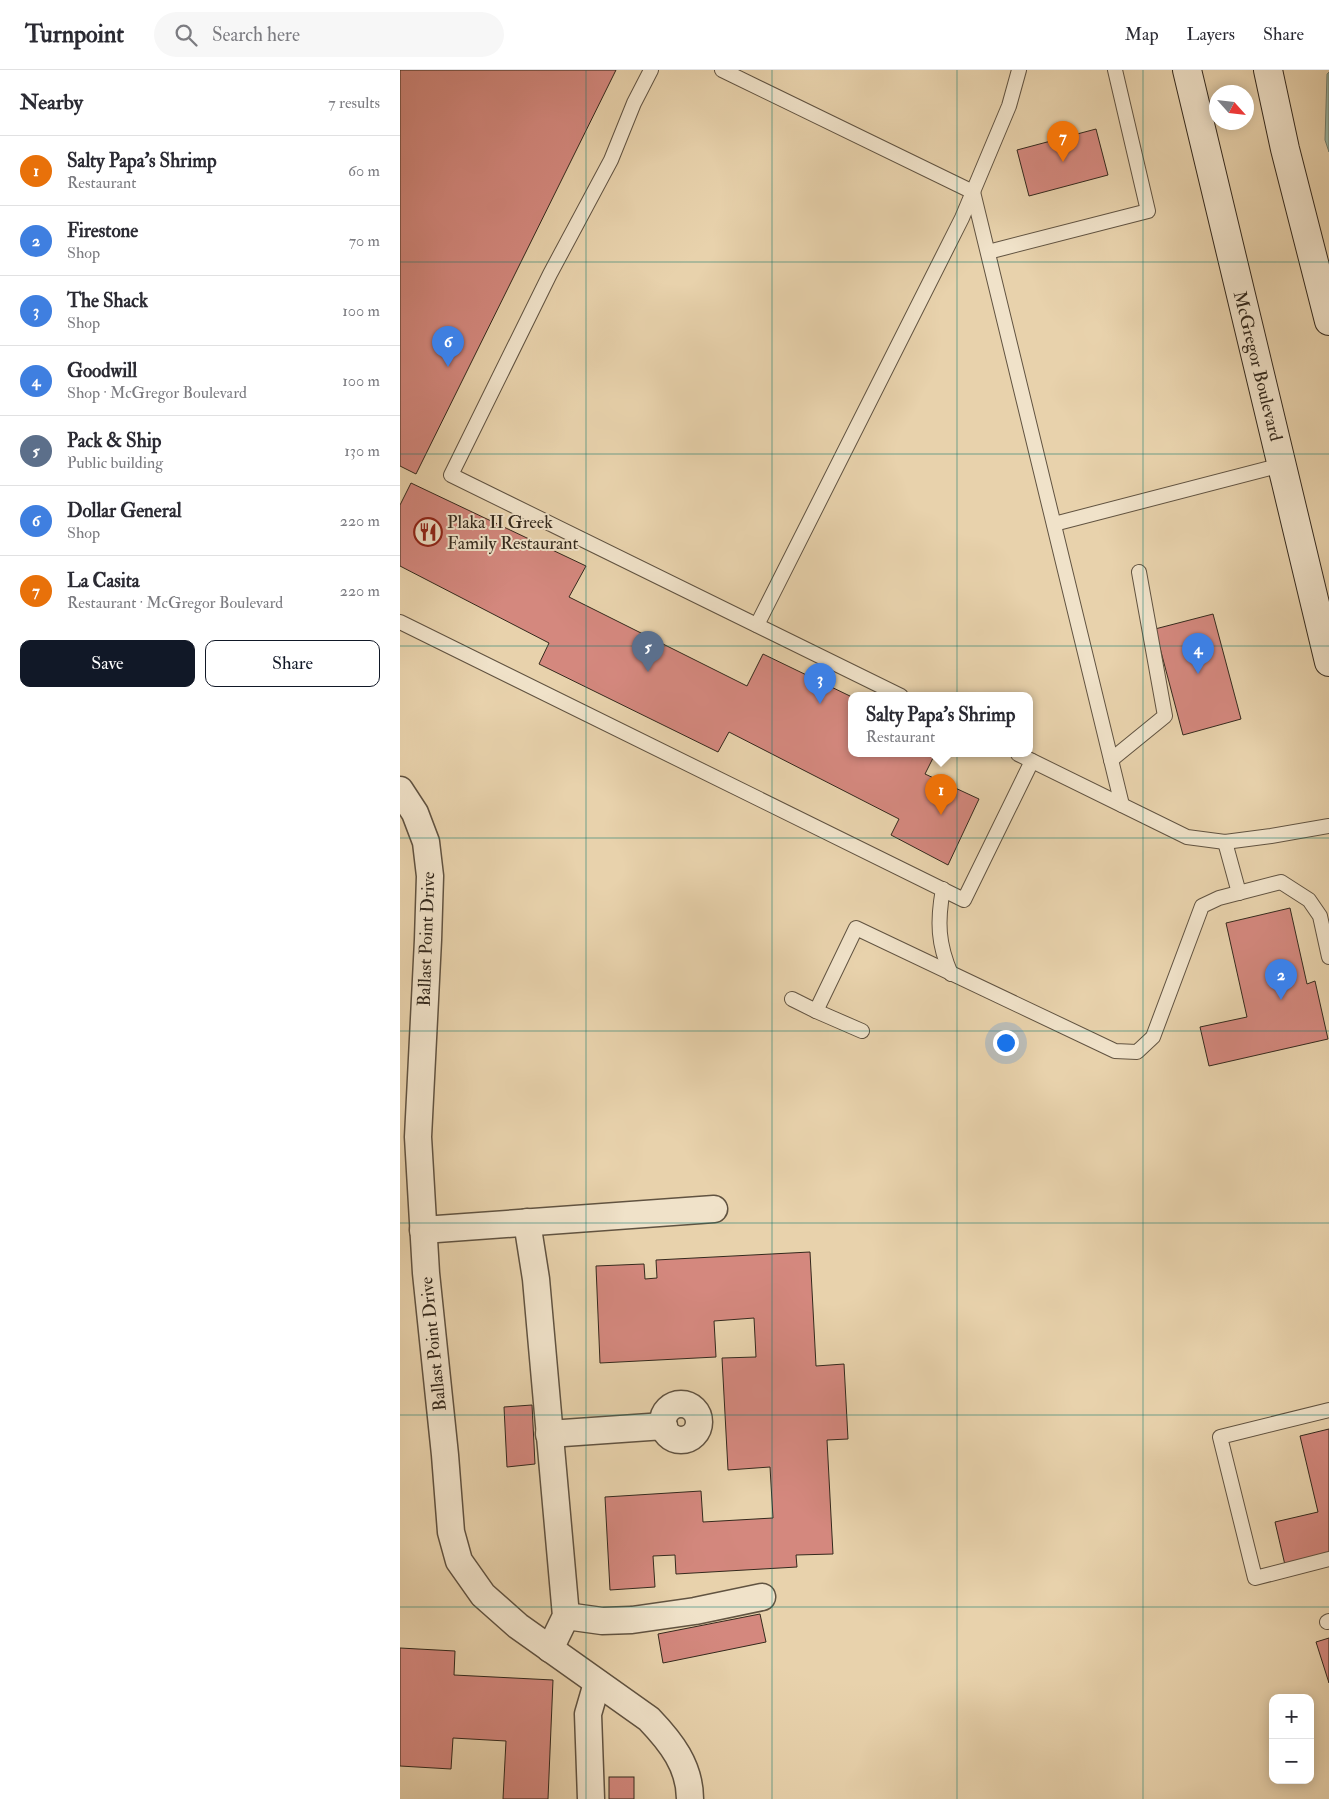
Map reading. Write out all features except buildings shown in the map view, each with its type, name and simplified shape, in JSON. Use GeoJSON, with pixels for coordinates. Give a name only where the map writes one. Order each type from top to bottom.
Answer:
{"type":"FeatureCollection","features":[{"type":"Feature","properties":{"kind":"main road","name":"McGregor Boulevard"},"geometry":{"type":"LineString","coordinates":[[1187,70],[1282,465],[1322,617],[1329,662]]}},
{"type":"Feature","properties":{"kind":"main road"},"geometry":{"type":"LineString","coordinates":[[1268,70],[1285,149],[1329,322]]}},
{"type":"Feature","properties":{"kind":"street","name":"Ballast Point Drive"},"geometry":{"type":"LineString","coordinates":[[400,790],[415,813],[426,842],[430,876],[428,940],[410,1087],[418,1137],[426,1274],[451,1532],[459,1561],[483,1595],[518,1626],[649,1719],[664,1735],[680,1757],[690,1786],[690,1799]]}},
{"type":"Feature","properties":{"kind":"street"},"geometry":{"type":"LineString","coordinates":[[423,1230],[714,1209]]}},
{"type":"Feature","properties":{"kind":"street"},"geometry":{"type":"LineString","coordinates":[[527,1222],[536,1279],[566,1616],[550,1649]]}},
{"type":"Feature","properties":{"kind":"street"},"geometry":{"type":"LineString","coordinates":[[549,1434],[664,1426]]}},
{"type":"Feature","properties":{"kind":"street"},"geometry":{"type":"LineString","coordinates":[[566,1616],[602,1621],[632,1620],[695,1611],[762,1597]]}},
{"type":"Feature","properties":{"kind":"street"},"geometry":{"type":"LineString","coordinates":[[591,1799],[588,1714],[597,1683]]}},
{"type":"Feature","properties":{"kind":"lane"},"geometry":{"type":"LineString","coordinates":[[651,70],[634,103],[611,160],[550,274],[451,474],[893,692]]}},
{"type":"Feature","properties":{"kind":"lane"},"geometry":{"type":"LineString","coordinates":[[722,70],[973,192]]}},
{"type":"Feature","properties":{"kind":"lane"},"geometry":{"type":"LineString","coordinates":[[757,625],[944,254],[973,192],[1009,106],[1019,70]]}},
{"type":"Feature","properties":{"kind":"lane"},"geometry":{"type":"LineString","coordinates":[[988,252],[1148,211],[1115,70]]}},
{"type":"Feature","properties":{"kind":"lane"},"geometry":{"type":"LineString","coordinates":[[973,192],[1122,805]]}},
{"type":"Feature","properties":{"kind":"lane"},"geometry":{"type":"LineString","coordinates":[[1054,524],[1282,465]]}},
{"type":"Feature","properties":{"kind":"lane"},"geometry":{"type":"LineString","coordinates":[[1111,760],[1165,716],[1139,572]]}},
{"type":"Feature","properties":{"kind":"lane"},"geometry":{"type":"LineString","coordinates":[[400,622],[964,900],[1032,761]]}},
{"type":"Feature","properties":{"kind":"lane"},"geometry":{"type":"LineString","coordinates":[[1024,757],[1188,837],[1225,842],[1329,826]]}},
{"type":"Feature","properties":{"kind":"lane"},"geometry":{"type":"LineString","coordinates":[[1225,842],[1239,893]]}},
{"type":"Feature","properties":{"kind":"lane"},"geometry":{"type":"LineString","coordinates":[[816,1011],[856,928],[1115,1051],[1138,1052],[1153,1037],[1202,906],[1219,898],[1281,882],[1309,900],[1320,916],[1329,958]]}},
{"type":"Feature","properties":{"kind":"lane"},"geometry":{"type":"LineString","coordinates":[[942,889],[938,912],[939,933],[943,955],[952,974]]}},
{"type":"Feature","properties":{"kind":"lane"},"geometry":{"type":"LineString","coordinates":[[792,999],[862,1031]]}},
{"type":"Feature","properties":{"kind":"lane"},"geometry":{"type":"LineString","coordinates":[[1329,1410],[1220,1437],[1255,1578],[1329,1559]]}},
{"type":"Feature","properties":{"kind":"shaded area"},"geometry":{"type":"Polygon","coordinates":[[[1329,72],[1329,152],[1325,140],[1327,74],[1329,72]]]}},
{"type":"Feature","properties":{"kind":"place","name":"La Casita"},"geometry":{"type":"Point","coordinates":[1063,162]}},
{"type":"Feature","properties":{"kind":"place","name":"Dollar General"},"geometry":{"type":"Point","coordinates":[448,367]}},
{"type":"Feature","properties":{"kind":"place","name":"Plaka II Greek Family Restaurant"},"geometry":{"type":"Point","coordinates":[428,532]}},
{"type":"Feature","properties":{"kind":"place","name":"Pack & Ship"},"geometry":{"type":"Point","coordinates":[648,672]}},
{"type":"Feature","properties":{"kind":"place","name":"Goodwill"},"geometry":{"type":"Point","coordinates":[1198,674]}},
{"type":"Feature","properties":{"kind":"place","name":"The Shack"},"geometry":{"type":"Point","coordinates":[820,704]}},
{"type":"Feature","properties":{"kind":"place","name":"Salty Papa's Shrimp"},"geometry":{"type":"Point","coordinates":[941,815]}},
{"type":"Feature","properties":{"kind":"place","name":"Firestone"},"geometry":{"type":"Point","coordinates":[1281,1000]}}]}
